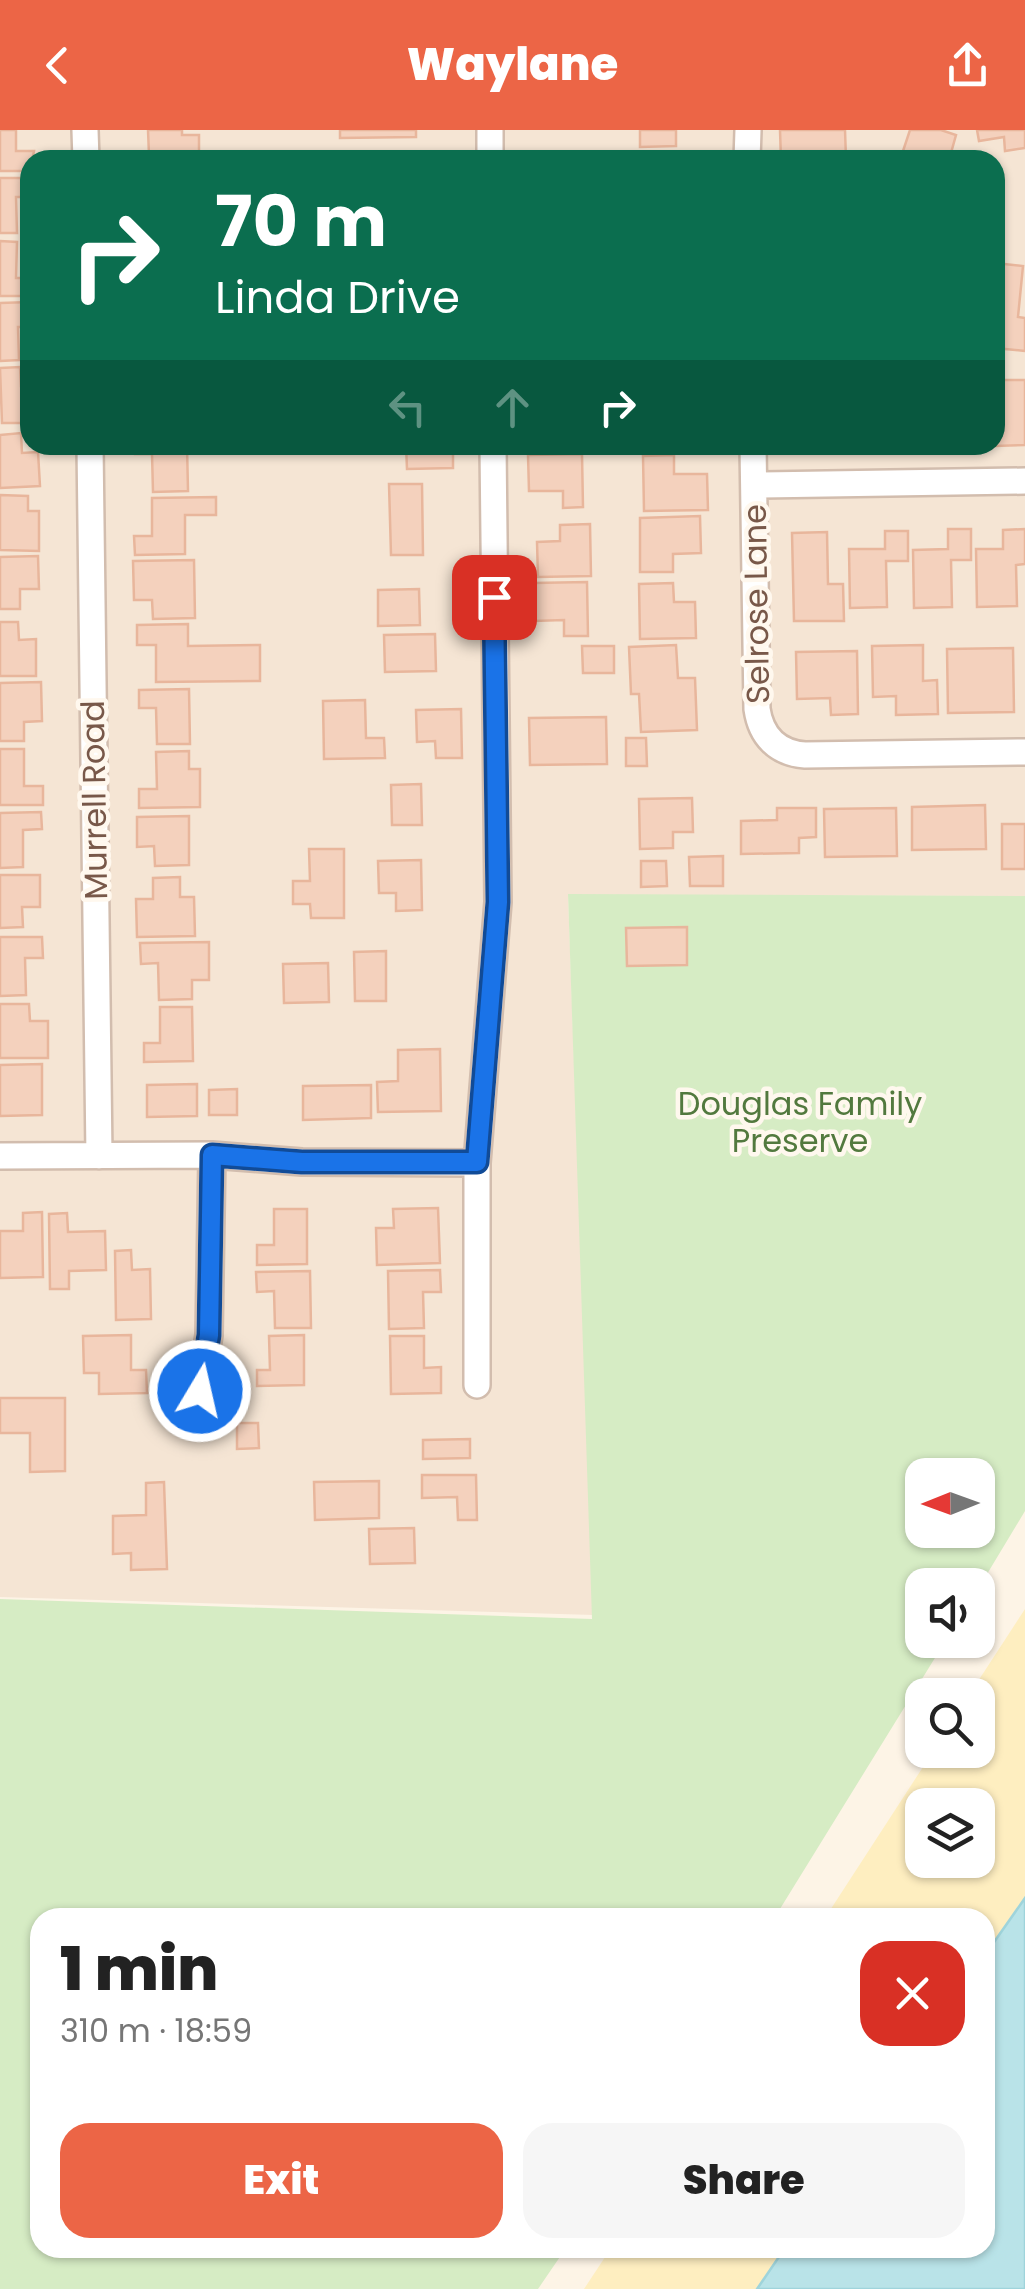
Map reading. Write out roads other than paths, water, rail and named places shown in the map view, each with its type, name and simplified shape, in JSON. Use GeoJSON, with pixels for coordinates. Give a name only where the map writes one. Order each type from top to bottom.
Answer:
{"type":"FeatureCollection","features":[{"type":"Feature","properties":{"kind":"street","name":"Murrell Road"},"geometry":{"type":"LineString","coordinates":[[90,455],[99,1156]]}},
{"type":"Feature","properties":{"kind":"street"},"geometry":{"type":"LineString","coordinates":[[477,1385],[477,1162],[498,902],[493,455]]}},
{"type":"Feature","properties":{"kind":"street","name":"Selrose Lane"},"geometry":{"type":"LineString","coordinates":[[753,455],[757,709],[771,742],[793,754],[805,755],[1025,752]]}},
{"type":"Feature","properties":{"kind":"street"},"geometry":{"type":"LineString","coordinates":[[754,485],[1025,481]]}},
{"type":"Feature","properties":{"kind":"street"},"geometry":{"type":"LineString","coordinates":[[200,1391],[209,1335],[212,1155]]}},
{"type":"Feature","properties":{"kind":"street"},"geometry":{"type":"LineString","coordinates":[[0,1156],[212,1155],[302,1162],[477,1162]]}},
{"type":"Feature","properties":{"kind":"water"},"geometry":{"type":"Polygon","coordinates":[[[1025,1898],[1025,2289],[757,2289],[778,2258],[995,2258],[995,1941],[1025,1898]]]}},
{"type":"Feature","properties":{"kind":"park label","name":"Douglas Family Preserve"},"geometry":{"type":"Point","coordinates":[800,1122]}}]}
